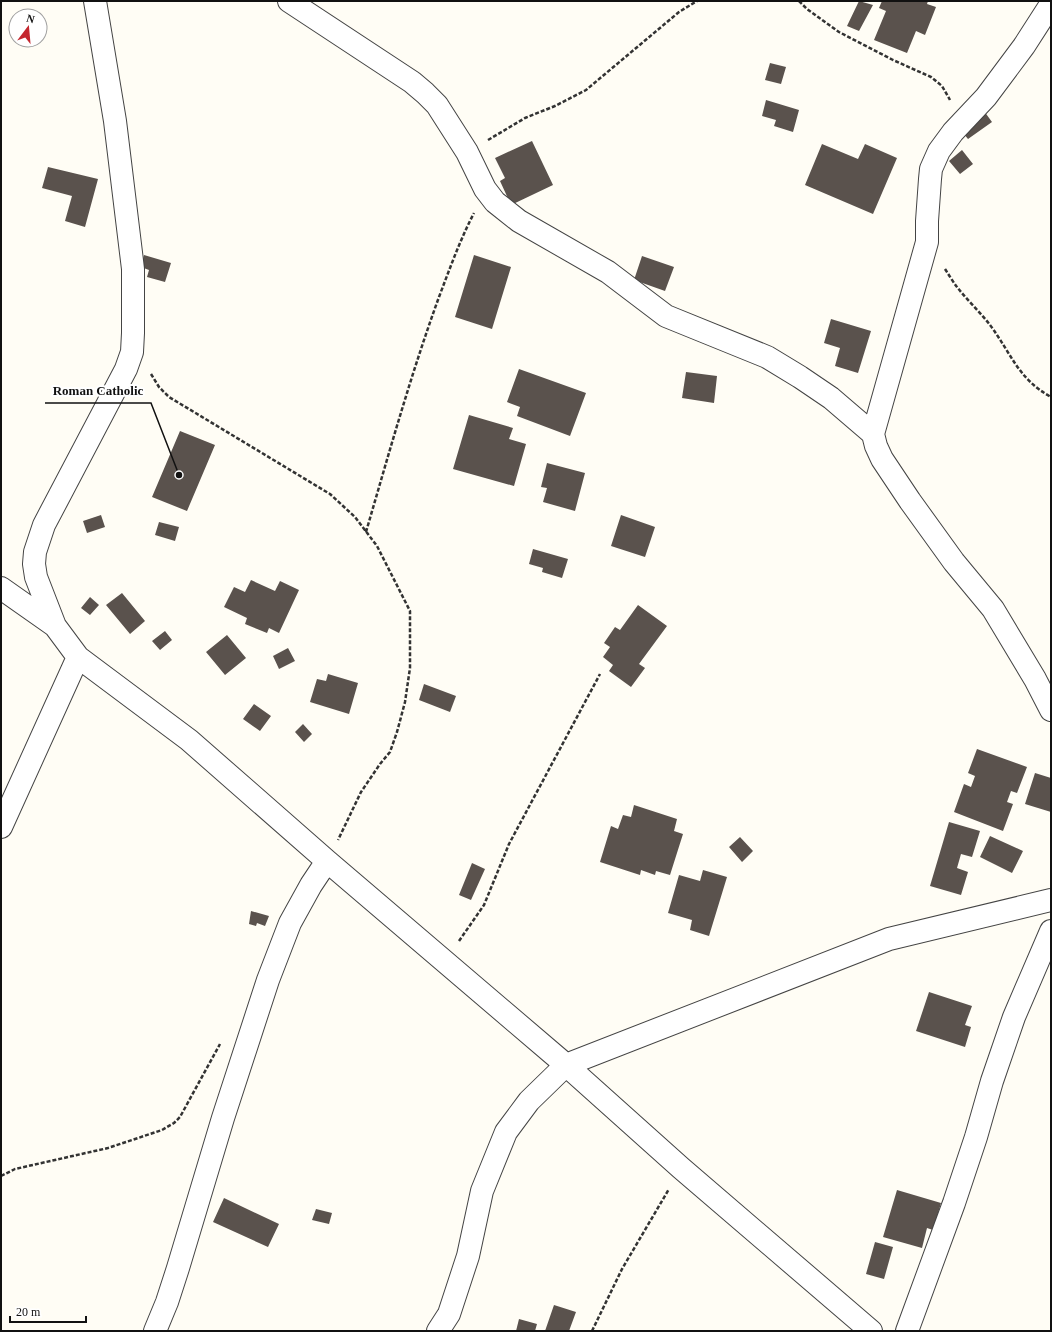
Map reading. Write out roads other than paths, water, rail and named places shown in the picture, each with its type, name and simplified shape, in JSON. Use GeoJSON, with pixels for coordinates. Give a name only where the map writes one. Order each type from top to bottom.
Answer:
{"type":"FeatureCollection","features":[{"type":"Feature","properties":{"kind":"street"},"geometry":{"type":"LineString","coordinates":[[96,1],[115,121],[133,269],[132,352],[126,369],[44,525],[35,552],[34,564],[36,577],[55,626],[78,657],[190,740],[328,861],[566,1065],[681,1168],[871,1331]]}},
{"type":"Feature","properties":{"kind":"street"},"geometry":{"type":"LineString","coordinates":[[289,1],[412,82],[425,93],[437,105],[467,152],[485,189],[495,202],[519,221],[608,272],[666,316],[767,357],[831,398],[873,434]]}},
{"type":"Feature","properties":{"kind":"street"},"geometry":{"type":"LineString","coordinates":[[1051,4],[1024,46],[986,97],[953,132],[939,151],[931,170],[927,242],[873,434],[876,446],[882,459],[910,500],[954,562],[993,609],[1035,679],[1051,710]]}},
{"type":"Feature","properties":{"kind":"street"},"geometry":{"type":"LineString","coordinates":[[1,588],[55,626]]}},
{"type":"Feature","properties":{"kind":"street"},"geometry":{"type":"LineString","coordinates":[[1,827],[78,657]]}},
{"type":"Feature","properties":{"kind":"street"},"geometry":{"type":"LineString","coordinates":[[155,1331],[167,1302],[178,1268],[223,1118],[268,980],[290,923],[311,885],[328,861]]}},
{"type":"Feature","properties":{"kind":"street"},"geometry":{"type":"LineString","coordinates":[[438,1331],[449,1314],[468,1256],[482,1191],[506,1132],[529,1101],[566,1065],[889,939],[1051,900]]}},
{"type":"Feature","properties":{"kind":"street"},"geometry":{"type":"LineString","coordinates":[[906,1331],[954,1202],[1014,1017],[1051,931]]}},
{"type":"Feature","properties":{"kind":"place","name":"Roman Catholic"},"geometry":{"type":"Point","coordinates":[179,475]}}]}
